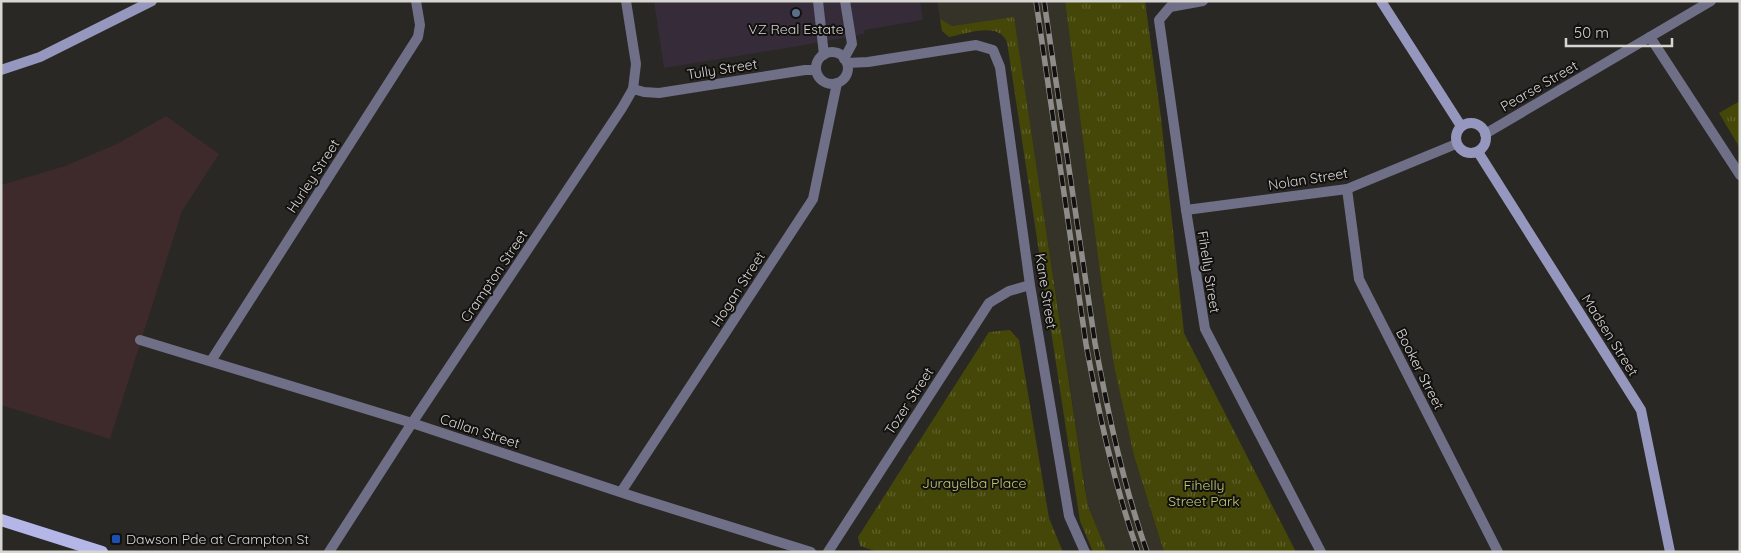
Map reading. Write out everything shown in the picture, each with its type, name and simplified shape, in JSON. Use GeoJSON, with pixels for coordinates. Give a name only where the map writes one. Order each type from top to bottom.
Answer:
{"type":"FeatureCollection","features":[{"type":"Feature","properties":{"kind":"main road"},"geometry":{"type":"LineString","coordinates":[[1,520],[102,552]]}},
{"type":"Feature","properties":{"kind":"street"},"geometry":{"type":"LineString","coordinates":[[1,70],[40,57],[152,1]]}},
{"type":"Feature","properties":{"kind":"street","name":"Hurley Street"},"geometry":{"type":"LineString","coordinates":[[211,361],[418,37],[420,25],[416,1]]}},
{"type":"Feature","properties":{"kind":"street","name":"Crampton Street"},"geometry":{"type":"LineString","coordinates":[[329,552],[412,423],[622,108],[632,89],[636,64],[626,1]]}},
{"type":"Feature","properties":{"kind":"street"},"geometry":{"type":"LineString","coordinates":[[818,1],[824,55]]}},
{"type":"Feature","properties":{"kind":"street"},"geometry":{"type":"LineString","coordinates":[[845,1],[852,44],[846,61],[847,73],[837,84],[828,84],[819,79],[816,70],[818,61],[824,55],[828,53],[837,54],[846,61]]}},
{"type":"Feature","properties":{"kind":"street","name":"Fihelly Street"},"geometry":{"type":"LineString","coordinates":[[1203,1],[1170,7],[1159,20],[1205,329],[1322,552]]}},
{"type":"Feature","properties":{"kind":"street"},"geometry":{"type":"LineString","coordinates":[[1381,1],[1462,126]]}},
{"type":"Feature","properties":{"kind":"street","name":"Pearse Street"},"geometry":{"type":"LineString","coordinates":[[1485,134],[1711,1]]}},
{"type":"Feature","properties":{"kind":"street"},"geometry":{"type":"LineString","coordinates":[[1650,36],[1740,175]]}},
{"type":"Feature","properties":{"kind":"street","name":"Kane Street"},"geometry":{"type":"LineString","coordinates":[[846,61],[868,62],[976,45],[993,50],[1000,66],[1030,286],[1069,516],[1085,552]]}},
{"type":"Feature","properties":{"kind":"street","name":"Tully Street"},"geometry":{"type":"LineString","coordinates":[[632,89],[659,93],[805,70],[816,70]]}},
{"type":"Feature","properties":{"kind":"street","name":"Hogan Street"},"geometry":{"type":"LineString","coordinates":[[621,492],[813,199],[837,84]]}},
{"type":"Feature","properties":{"kind":"street"},"geometry":{"type":"LineString","coordinates":[[1476,124],[1481,127],[1486,141],[1478,152],[1462,152],[1456,144],[1456,134],[1462,126],[1476,124]]}},
{"type":"Feature","properties":{"kind":"street","name":"Nolan Street"},"geometry":{"type":"LineString","coordinates":[[1186,210],[1347,189],[1456,144]]}},
{"type":"Feature","properties":{"kind":"street","name":"Madsen Street"},"geometry":{"type":"LineString","coordinates":[[1478,152],[1641,410],[1670,552]]}},
{"type":"Feature","properties":{"kind":"street","name":"Booker Street"},"geometry":{"type":"LineString","coordinates":[[1347,189],[1359,279],[1498,552]]}},
{"type":"Feature","properties":{"kind":"street","name":"Tozer Street"},"geometry":{"type":"LineString","coordinates":[[828,552],[989,303],[1009,291],[1030,286]]}},
{"type":"Feature","properties":{"kind":"street","name":"Callan Street"},"geometry":{"type":"LineString","coordinates":[[140,340],[412,423],[811,552]]}},
{"type":"Feature","properties":{"kind":"shaded area"},"geometry":{"type":"Polygon","coordinates":[[[654,1],[920,1],[923,20],[864,30],[864,34],[664,68],[654,1]]]}},
{"type":"Feature","properties":{"kind":"shaded area"},"geometry":{"type":"Polygon","coordinates":[[[937,1],[1065,1],[1103,296],[1115,371],[1134,456],[1164,552],[1107,552],[1088,506],[1014,18],[951,26],[940,19],[937,1]]]}},
{"type":"Feature","properties":{"kind":"shaded area"},"geometry":{"type":"Polygon","coordinates":[[[166,116],[219,154],[182,211],[110,439],[1,405],[1,185],[65,166],[119,143],[166,116]]]}},
{"type":"Feature","properties":{"kind":"green space","name":"Fihelly Street Park"},"geometry":{"type":"Polygon","coordinates":[[[1065,1],[1145,1],[1161,118],[1184,333],[1296,552],[1164,552],[1134,456],[1115,371],[1103,296],[1065,1]]]}},
{"type":"Feature","properties":{"kind":"green space"},"geometry":{"type":"Polygon","coordinates":[[[1014,17],[1085,489],[1088,506],[1107,552],[1093,552],[1080,521],[1007,42],[997,32],[989,30],[949,37],[942,31],[940,19],[952,26],[1014,17]]]}},
{"type":"Feature","properties":{"kind":"green space"},"geometry":{"type":"Polygon","coordinates":[[[1740,101],[1740,148],[1719,113],[1740,101]]]}},
{"type":"Feature","properties":{"kind":"green space","name":"Jurayelba Place"},"geometry":{"type":"Polygon","coordinates":[[[1010,330],[1019,340],[1049,518],[1063,552],[878,552],[860,546],[858,537],[989,332],[1010,330]]]}},
{"type":"Feature","properties":{"kind":"railway"},"geometry":{"type":"LineString","coordinates":[[1036,1],[1086,344],[1108,449],[1138,552]]}},
{"type":"Feature","properties":{"kind":"railway"},"geometry":{"type":"LineString","coordinates":[[1044,1],[1095,343],[1117,448],[1147,552]]}},
{"type":"Feature","properties":{"kind":"place","name":"VZ Real Estate"},"geometry":{"type":"Point","coordinates":[796,13]}},
{"type":"Feature","properties":{"kind":"place","name":"Dawson Pde at Crampton St"},"geometry":{"type":"Point","coordinates":[116,539]}}]}
